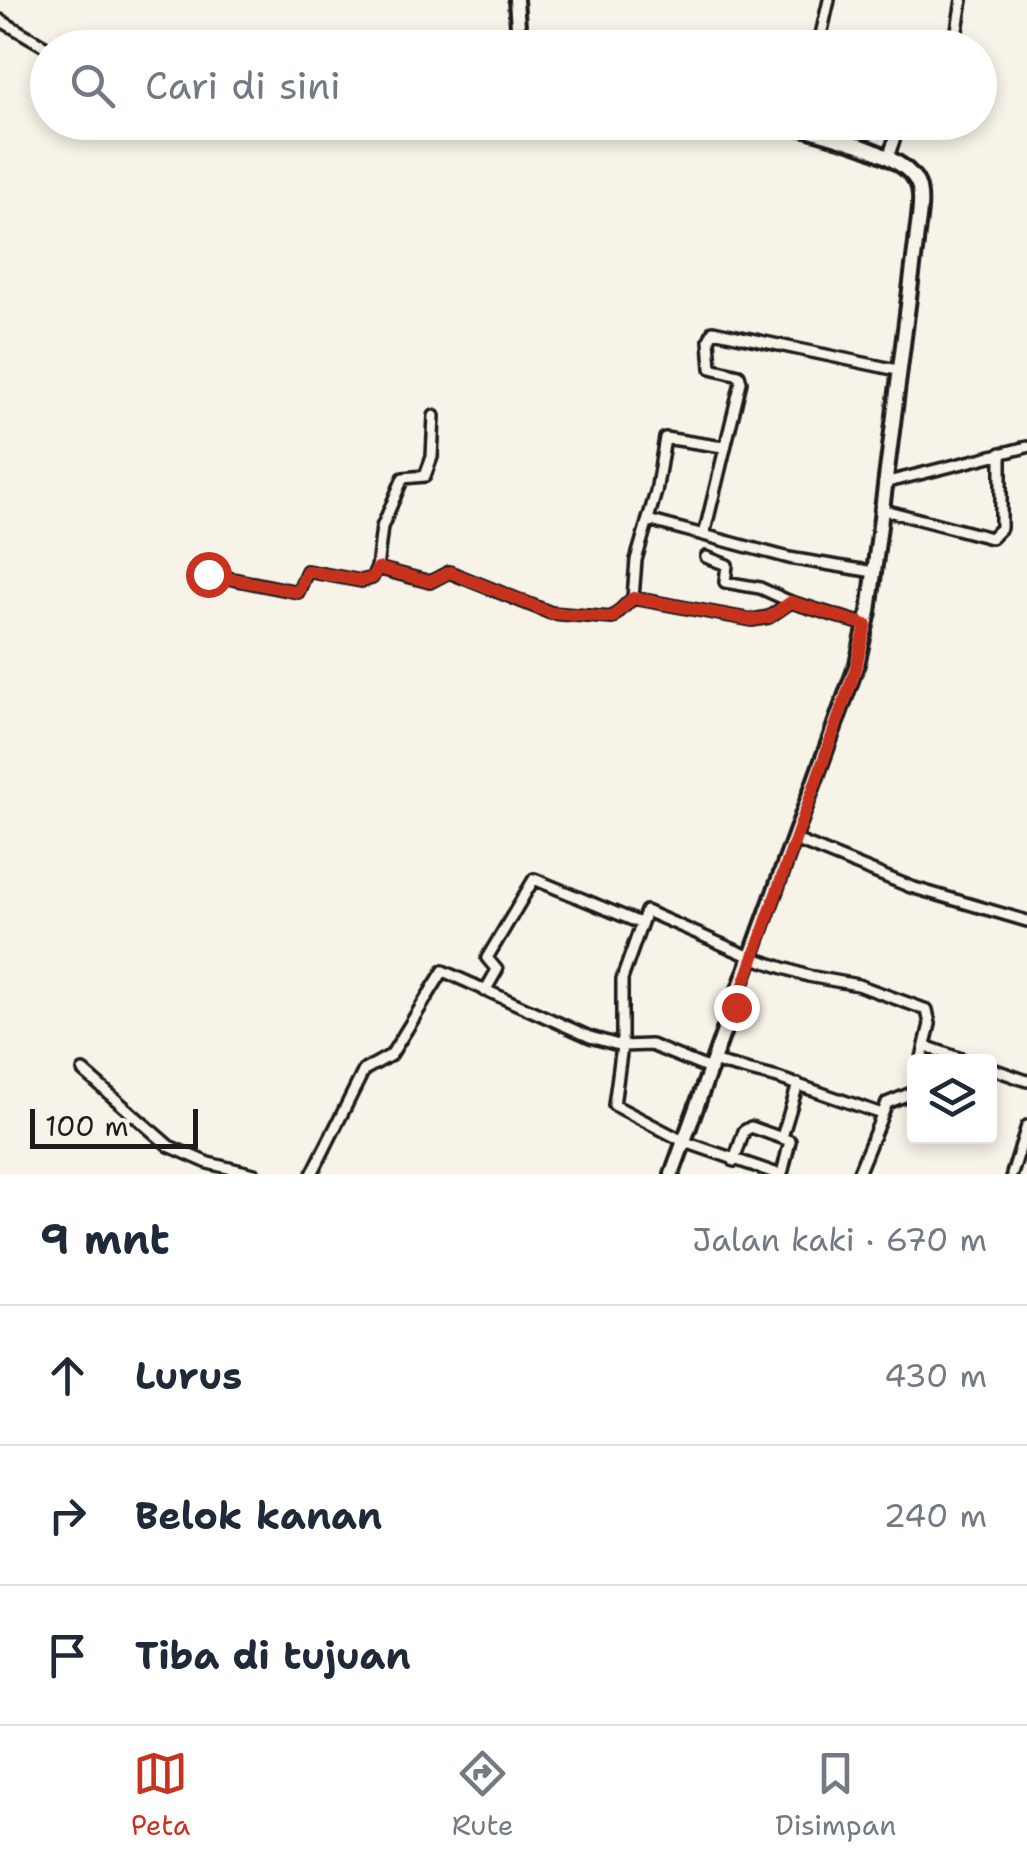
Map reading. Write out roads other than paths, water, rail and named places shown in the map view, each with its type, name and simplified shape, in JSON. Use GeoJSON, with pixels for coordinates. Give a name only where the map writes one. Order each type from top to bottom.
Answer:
{"type":"FeatureCollection","features":[{"type":"Feature","properties":{"kind":"street"},"geometry":{"type":"LineString","coordinates":[[516,0],[520,30]]}},
{"type":"Feature","properties":{"kind":"street"},"geometry":{"type":"LineString","coordinates":[[822,30],[829,0]]}},
{"type":"Feature","properties":{"kind":"street"},"geometry":{"type":"LineString","coordinates":[[957,30],[962,0]]}},
{"type":"Feature","properties":{"kind":"street"},"geometry":{"type":"LineString","coordinates":[[0,20],[30,38]]}},
{"type":"Feature","properties":{"kind":"street"},"geometry":{"type":"LineString","coordinates":[[672,1174],[855,671],[866,625],[920,200],[914,178],[888,158],[837,140]]}},
{"type":"Feature","properties":{"kind":"street"},"geometry":{"type":"LineString","coordinates":[[888,158],[894,140]]}},
{"type":"Feature","properties":{"kind":"street"},"geometry":{"type":"LineString","coordinates":[[704,535],[741,382],[739,375],[711,368],[709,340],[713,332],[897,370]]}},
{"type":"Feature","properties":{"kind":"street"},"geometry":{"type":"LineString","coordinates":[[208,574],[298,592],[307,571],[362,581],[372,578],[378,568],[382,527],[403,478],[425,476],[431,467],[434,416]]}},
{"type":"Feature","properties":{"kind":"street"},"geometry":{"type":"LineString","coordinates":[[378,568],[430,582],[445,573],[456,573],[556,614],[612,618],[633,598],[636,560],[665,437],[723,446]]}},
{"type":"Feature","properties":{"kind":"street"},"geometry":{"type":"LineString","coordinates":[[884,483],[1027,448]]}},
{"type":"Feature","properties":{"kind":"street"},"geometry":{"type":"LineString","coordinates":[[880,509],[991,538],[1001,528],[1002,454]]}},
{"type":"Feature","properties":{"kind":"street"},"geometry":{"type":"LineString","coordinates":[[648,520],[733,543],[874,572]]}},
{"type":"Feature","properties":{"kind":"street"},"geometry":{"type":"LineString","coordinates":[[733,543],[725,582],[760,588],[791,602],[866,625]]}},
{"type":"Feature","properties":{"kind":"street"},"geometry":{"type":"LineString","coordinates":[[706,558],[727,565]]}},
{"type":"Feature","properties":{"kind":"street"},"geometry":{"type":"LineString","coordinates":[[633,598],[752,620],[770,617],[791,602]]}},
{"type":"Feature","properties":{"kind":"street"},"geometry":{"type":"LineString","coordinates":[[793,839],[912,887],[1027,921]]}},
{"type":"Feature","properties":{"kind":"street"},"geometry":{"type":"LineString","coordinates":[[485,991],[497,970],[487,958],[534,878],[640,923]]}},
{"type":"Feature","properties":{"kind":"street"},"geometry":{"type":"LineString","coordinates":[[734,1160],[748,1127],[791,1144],[780,1174],[734,1160],[685,1142],[614,1105],[622,1046],[622,979],[646,912],[654,912],[753,958],[808,976],[858,985],[927,1010],[931,1018],[923,1054]]}},
{"type":"Feature","properties":{"kind":"street"},"geometry":{"type":"LineString","coordinates":[[312,1174],[364,1070],[391,1055],[439,974],[451,972],[485,991],[622,1046],[651,1044],[713,1066],[798,1084],[882,1114]]}},
{"type":"Feature","properties":{"kind":"street"},"geometry":{"type":"LineString","coordinates":[[925,1046],[948,1054]]}},
{"type":"Feature","properties":{"kind":"street"},"geometry":{"type":"LineString","coordinates":[[997,1070],[1027,1081]]}},
{"type":"Feature","properties":{"kind":"street"},"geometry":{"type":"LineString","coordinates":[[83,1071],[169,1146],[208,1163],[254,1174]]}},
{"type":"Feature","properties":{"kind":"street"},"geometry":{"type":"LineString","coordinates":[[782,1138],[798,1084]]}},
{"type":"Feature","properties":{"kind":"street"},"geometry":{"type":"LineString","coordinates":[[858,1174],[882,1114],[891,1100],[907,1094]]}},
{"type":"Feature","properties":{"kind":"street"},"geometry":{"type":"LineString","coordinates":[[1012,1174],[1027,1126]]}}]}
